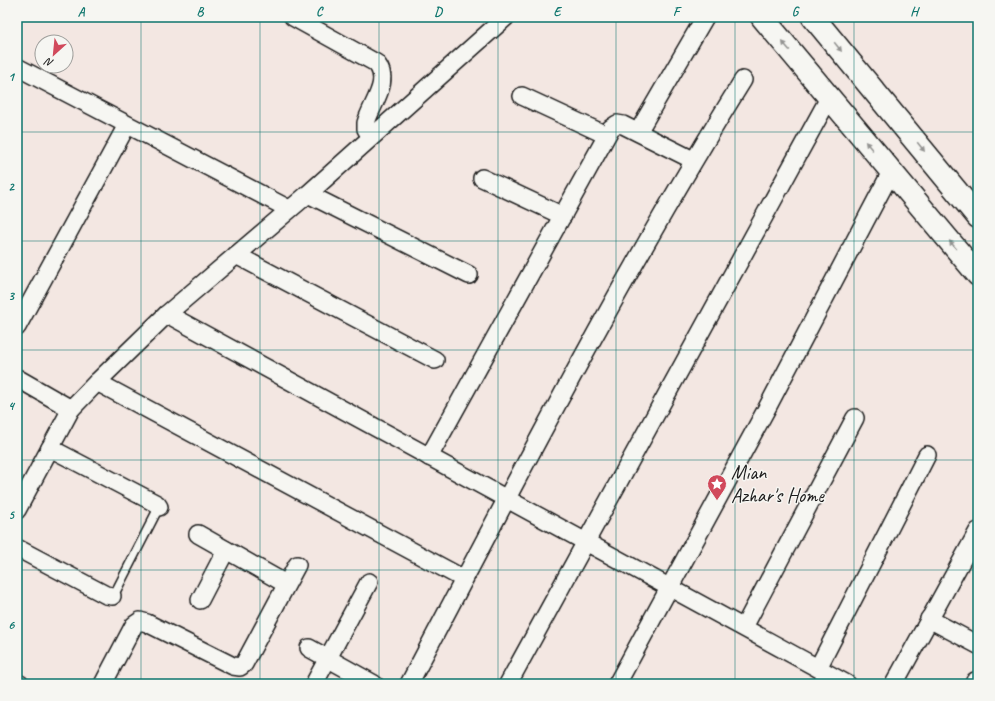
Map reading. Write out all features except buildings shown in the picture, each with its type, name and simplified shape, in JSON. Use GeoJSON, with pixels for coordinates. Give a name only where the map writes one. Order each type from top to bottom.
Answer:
{"type":"FeatureCollection","features":[{"type":"Feature","properties":{"kind":"street"},"geometry":{"type":"LineString","coordinates":[[293,17],[376,63],[381,69],[382,81],[366,123],[366,129],[371,137]]}},
{"type":"Feature","properties":{"kind":"street"},"geometry":{"type":"LineString","coordinates":[[19,500],[71,409],[97,382],[167,314],[308,194],[506,17]]}},
{"type":"Feature","properties":{"kind":"street"},"geometry":{"type":"LineString","coordinates":[[638,132],[705,17]]}},
{"type":"Feature","properties":{"kind":"street"},"geometry":{"type":"LineString","coordinates":[[762,17],[978,275]]}},
{"type":"Feature","properties":{"kind":"street"},"geometry":{"type":"LineString","coordinates":[[813,17],[978,217]]}},
{"type":"Feature","properties":{"kind":"street"},"geometry":{"type":"LineString","coordinates":[[17,66],[289,210]]}},
{"type":"Feature","properties":{"kind":"street"},"geometry":{"type":"LineString","coordinates":[[409,684],[507,498],[693,160],[743,80]]}},
{"type":"Feature","properties":{"kind":"street"},"geometry":{"type":"LineString","coordinates":[[522,96],[606,135]]}},
{"type":"Feature","properties":{"kind":"street"},"geometry":{"type":"LineString","coordinates":[[508,684],[585,540],[829,98]]}},
{"type":"Feature","properties":{"kind":"street"},"geometry":{"type":"LineString","coordinates":[[429,457],[564,216],[611,128],[617,124],[638,132],[693,160]]}},
{"type":"Feature","properties":{"kind":"street"},"geometry":{"type":"LineString","coordinates":[[17,326],[127,125]]}},
{"type":"Feature","properties":{"kind":"street"},"geometry":{"type":"LineString","coordinates":[[617,684],[767,408],[891,172]]}},
{"type":"Feature","properties":{"kind":"street"},"geometry":{"type":"LineString","coordinates":[[482,178],[564,216]]}},
{"type":"Feature","properties":{"kind":"street"},"geometry":{"type":"LineString","coordinates":[[308,194],[469,275]]}},
{"type":"Feature","properties":{"kind":"street"},"geometry":{"type":"LineString","coordinates":[[236,255],[435,360]]}},
{"type":"Feature","properties":{"kind":"street"},"geometry":{"type":"LineString","coordinates":[[167,314],[848,684]]}},
{"type":"Feature","properties":{"kind":"street"},"geometry":{"type":"LineString","coordinates":[[17,378],[71,409]]}},
{"type":"Feature","properties":{"kind":"street"},"geometry":{"type":"LineString","coordinates":[[97,382],[464,579]]}},
{"type":"Feature","properties":{"kind":"street"},"geometry":{"type":"LineString","coordinates":[[744,627],[855,418]]}},
{"type":"Feature","properties":{"kind":"street"},"geometry":{"type":"LineString","coordinates":[[50,448],[157,504],[159,507]]}},
{"type":"Feature","properties":{"kind":"street"},"geometry":{"type":"LineString","coordinates":[[818,668],[927,455]]}},
{"type":"Feature","properties":{"kind":"street"},"geometry":{"type":"LineString","coordinates":[[894,684],[978,531]]}},
{"type":"Feature","properties":{"kind":"street"},"geometry":{"type":"LineString","coordinates":[[198,534],[286,584]]}},
{"type":"Feature","properties":{"kind":"street"},"geometry":{"type":"LineString","coordinates":[[17,548],[106,595],[112,596]]}},
{"type":"Feature","properties":{"kind":"street"},"geometry":{"type":"LineString","coordinates":[[200,600],[226,550]]}},
{"type":"Feature","properties":{"kind":"street"},"geometry":{"type":"LineString","coordinates":[[103,684],[134,625],[140,621],[147,623],[233,666],[240,667],[244,664],[297,565]]}},
{"type":"Feature","properties":{"kind":"street"},"geometry":{"type":"LineString","coordinates":[[314,684],[369,582]]}},
{"type":"Feature","properties":{"kind":"street"},"geometry":{"type":"LineString","coordinates":[[929,619],[978,645]]}},
{"type":"Feature","properties":{"kind":"street"},"geometry":{"type":"LineString","coordinates":[[309,648],[374,684]]}},
{"type":"Feature","properties":{"kind":"lane"},"geometry":{"type":"LineString","coordinates":[[112,596],[116,591],[159,507]]}},
{"type":"Feature","properties":{"kind":"place","name":"Mian Azhar's Home"},"geometry":{"type":"Point","coordinates":[717,501]}}]}
